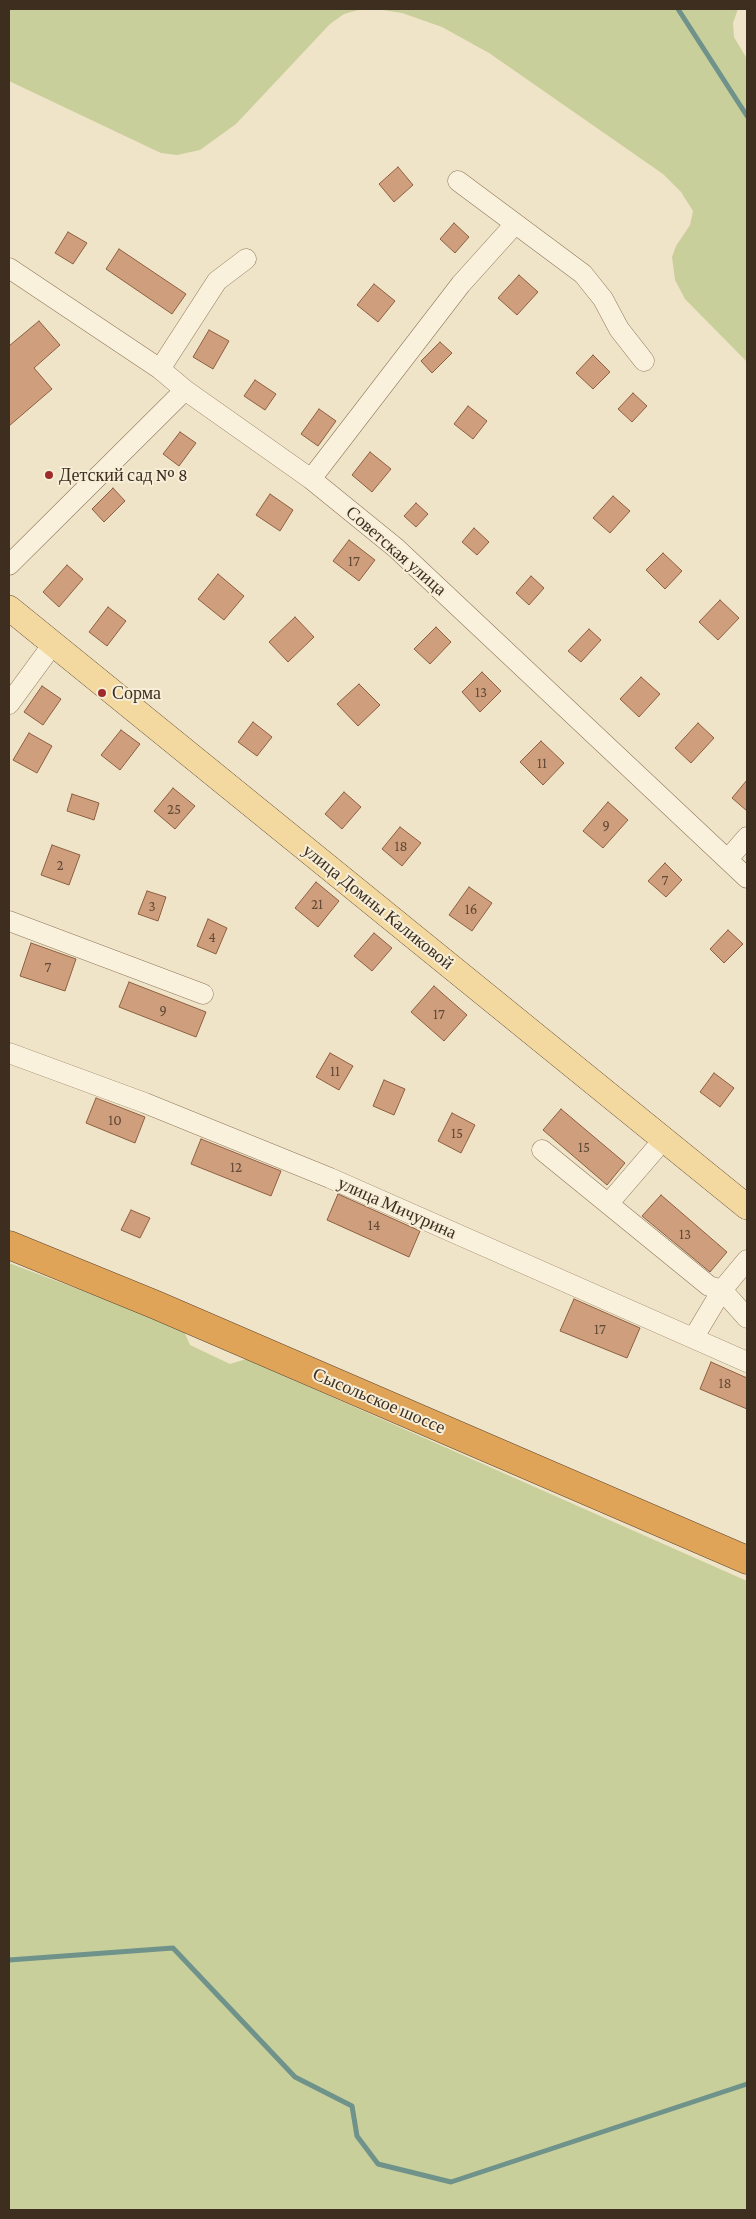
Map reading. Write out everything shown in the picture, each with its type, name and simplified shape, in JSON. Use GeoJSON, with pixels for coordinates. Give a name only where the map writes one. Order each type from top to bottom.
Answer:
{"type":"FeatureCollection","features":[{"type":"Feature","properties":{"kind":"highway","name":"Сысольское шоссе"},"geometry":{"type":"LineString","coordinates":[[9,1245],[156,1305],[747,1560]]}},
{"type":"Feature","properties":{"kind":"main road","name":"улица Домны Каликовой"},"geometry":{"type":"LineString","coordinates":[[9,608],[664,1139],[745,1200]]}},
{"type":"Feature","properties":{"kind":"street"},"geometry":{"type":"LineString","coordinates":[[458,181],[583,274],[603,299],[619,329],[644,361]]}},
{"type":"Feature","properties":{"kind":"street"},"geometry":{"type":"LineString","coordinates":[[311,479],[461,284],[515,224]]}},
{"type":"Feature","properties":{"kind":"street"},"geometry":{"type":"LineString","coordinates":[[160,369],[217,281],[246,260]]}},
{"type":"Feature","properties":{"kind":"street","name":"Советская улица"},"geometry":{"type":"LineString","coordinates":[[9,268],[160,369],[185,390],[311,479],[396,548],[747,878]]}},
{"type":"Feature","properties":{"kind":"street"},"geometry":{"type":"LineString","coordinates":[[9,565],[185,390]]}},
{"type":"Feature","properties":{"kind":"street"},"geometry":{"type":"LineString","coordinates":[[9,704],[53,644]]}},
{"type":"Feature","properties":{"kind":"street"},"geometry":{"type":"LineString","coordinates":[[728,859],[747,836]]}},
{"type":"Feature","properties":{"kind":"street"},"geometry":{"type":"LineString","coordinates":[[9,921],[203,994]]}},
{"type":"Feature","properties":{"kind":"street","name":"улица Мичурина"},"geometry":{"type":"LineString","coordinates":[[9,1053],[145,1103],[330,1178],[747,1362]]}},
{"type":"Feature","properties":{"kind":"street"},"geometry":{"type":"LineString","coordinates":[[608,1204],[664,1139]]}},
{"type":"Feature","properties":{"kind":"street"},"geometry":{"type":"LineString","coordinates":[[542,1150],[709,1286],[722,1290],[747,1318]]}},
{"type":"Feature","properties":{"kind":"street"},"geometry":{"type":"LineString","coordinates":[[694,1337],[722,1290],[747,1260]]}},
{"type":"Feature","properties":{"kind":"green space"},"geometry":{"type":"Polygon","coordinates":[[[9,9],[362,9],[344,14],[330,24],[236,124],[200,150],[177,155],[161,153],[9,81],[9,9]]]}},
{"type":"Feature","properties":{"kind":"green space"},"geometry":{"type":"Polygon","coordinates":[[[376,9],[738,9],[733,23],[734,37],[747,59],[747,362],[685,299],[675,280],[672,257],[676,246],[690,225],[693,211],[681,192],[663,174],[489,53],[442,27],[402,13],[376,9]]]}},
{"type":"Feature","properties":{"kind":"green space"},"geometry":{"type":"Polygon","coordinates":[[[9,1263],[183,1329],[190,1345],[230,1364],[246,1359],[747,1581],[747,2210],[9,2210],[9,1263]]]}},
{"type":"Feature","properties":{"kind":"building"},"geometry":{"type":"Polygon","coordinates":[[[398,167],[413,185],[394,202],[379,184],[398,167]]]}},
{"type":"Feature","properties":{"kind":"building"},"geometry":{"type":"Polygon","coordinates":[[[454,223],[469,237],[455,253],[440,239],[454,223]]]}},
{"type":"Feature","properties":{"kind":"building"},"geometry":{"type":"Polygon","coordinates":[[[68,232],[87,243],[73,264],[55,253],[68,232]]]}},
{"type":"Feature","properties":{"kind":"building"},"geometry":{"type":"Polygon","coordinates":[[[119,249],[186,294],[172,314],[106,269],[119,249]]]}},
{"type":"Feature","properties":{"kind":"building"},"geometry":{"type":"Polygon","coordinates":[[[519,275],[538,292],[517,315],[498,298],[519,275]]]}},
{"type":"Feature","properties":{"kind":"building"},"geometry":{"type":"Polygon","coordinates":[[[374,284],[395,301],[378,322],[357,305],[374,284]]]}},
{"type":"Feature","properties":{"kind":"building"},"geometry":{"type":"Polygon","coordinates":[[[39,321],[60,345],[34,368],[52,389],[9,426],[9,346],[39,321]]]}},
{"type":"Feature","properties":{"kind":"building"},"geometry":{"type":"Polygon","coordinates":[[[209,330],[229,341],[213,369],[193,357],[209,330]]]}},
{"type":"Feature","properties":{"kind":"building"},"geometry":{"type":"Polygon","coordinates":[[[440,342],[452,353],[432,373],[421,361],[440,342]]]}},
{"type":"Feature","properties":{"kind":"building"},"geometry":{"type":"Polygon","coordinates":[[[593,355],[610,372],[593,389],[576,373],[593,355]]]}},
{"type":"Feature","properties":{"kind":"building"},"geometry":{"type":"Polygon","coordinates":[[[255,380],[276,394],[265,410],[244,396],[255,380]]]}},
{"type":"Feature","properties":{"kind":"building"},"geometry":{"type":"Polygon","coordinates":[[[633,393],[647,406],[632,422],[618,409],[633,393]]]}},
{"type":"Feature","properties":{"kind":"building"},"geometry":{"type":"Polygon","coordinates":[[[468,406],[487,421],[473,439],[454,424],[468,406]]]}},
{"type":"Feature","properties":{"kind":"building"},"geometry":{"type":"Polygon","coordinates":[[[319,409],[336,421],[318,446],[301,434],[319,409]]]}},
{"type":"Feature","properties":{"kind":"building"},"geometry":{"type":"Polygon","coordinates":[[[180,432],[196,443],[179,466],[163,454],[180,432]]]}},
{"type":"Feature","properties":{"kind":"building"},"geometry":{"type":"Polygon","coordinates":[[[370,452],[391,469],[372,492],[352,475],[370,452]]]}},
{"type":"Feature","properties":{"kind":"building"},"geometry":{"type":"Polygon","coordinates":[[[113,488],[125,501],[104,522],[92,509],[113,488]]]}},
{"type":"Feature","properties":{"kind":"building"},"geometry":{"type":"Polygon","coordinates":[[[270,494],[293,510],[280,531],[256,515],[270,494]]]}},
{"type":"Feature","properties":{"kind":"building"},"geometry":{"type":"Polygon","coordinates":[[[613,496],[630,511],[610,533],[593,518],[613,496]]]}},
{"type":"Feature","properties":{"kind":"building"},"geometry":{"type":"Polygon","coordinates":[[[416,503],[428,514],[416,527],[404,516],[416,503]]]}},
{"type":"Feature","properties":{"kind":"building"},"geometry":{"type":"Polygon","coordinates":[[[474,528],[489,542],[477,555],[462,542],[474,528]]]}},
{"type":"Feature","properties":{"kind":"building"},"geometry":{"type":"Polygon","coordinates":[[[349,540],[375,560],[359,581],[333,561],[349,540]]]}},
{"type":"Feature","properties":{"kind":"building"},"geometry":{"type":"Polygon","coordinates":[[[663,553],[682,571],[665,589],[646,570],[663,553]]]}},
{"type":"Feature","properties":{"kind":"building"},"geometry":{"type":"Polygon","coordinates":[[[67,565],[83,579],[59,607],[43,592],[67,565]]]}},
{"type":"Feature","properties":{"kind":"building"},"geometry":{"type":"Polygon","coordinates":[[[218,574],[244,596],[224,620],[198,599],[218,574]]]}},
{"type":"Feature","properties":{"kind":"building"},"geometry":{"type":"Polygon","coordinates":[[[531,576],[544,588],[529,605],[516,593],[531,576]]]}},
{"type":"Feature","properties":{"kind":"building"},"geometry":{"type":"Polygon","coordinates":[[[720,600],[739,618],[718,640],[699,622],[720,600]]]}},
{"type":"Feature","properties":{"kind":"building"},"geometry":{"type":"Polygon","coordinates":[[[108,607],[126,621],[107,646],[89,632],[108,607]]]}},
{"type":"Feature","properties":{"kind":"building"},"geometry":{"type":"Polygon","coordinates":[[[295,617],[314,637],[288,662],[269,642],[295,617]]]}},
{"type":"Feature","properties":{"kind":"building"},"geometry":{"type":"Polygon","coordinates":[[[436,627],[451,642],[430,664],[414,649],[436,627]]]}},
{"type":"Feature","properties":{"kind":"building"},"geometry":{"type":"Polygon","coordinates":[[[589,629],[601,640],[581,662],[568,651],[589,629]]]}},
{"type":"Feature","properties":{"kind":"building"},"geometry":{"type":"Polygon","coordinates":[[[482,672],[501,691],[480,712],[462,692],[482,672]]]}},
{"type":"Feature","properties":{"kind":"building"},"geometry":{"type":"Polygon","coordinates":[[[641,677],[660,694],[639,717],[620,699],[641,677]]]}},
{"type":"Feature","properties":{"kind":"building"},"geometry":{"type":"Polygon","coordinates":[[[359,684],[380,705],[358,726],[337,704],[359,684]]]}},
{"type":"Feature","properties":{"kind":"building"},"geometry":{"type":"Polygon","coordinates":[[[42,686],[61,699],[43,725],[24,712],[42,686]]]}},
{"type":"Feature","properties":{"kind":"building"},"geometry":{"type":"Polygon","coordinates":[[[253,722],[272,737],[257,756],[238,742],[253,722]]]}},
{"type":"Feature","properties":{"kind":"building"},"geometry":{"type":"Polygon","coordinates":[[[698,723],[714,738],[691,763],[675,748],[698,723]]]}},
{"type":"Feature","properties":{"kind":"building"},"geometry":{"type":"Polygon","coordinates":[[[121,730],[140,744],[120,770],[101,755],[121,730]]]}},
{"type":"Feature","properties":{"kind":"building"},"geometry":{"type":"Polygon","coordinates":[[[29,733],[52,746],[37,773],[13,760],[29,733]]]}},
{"type":"Feature","properties":{"kind":"building"},"geometry":{"type":"Polygon","coordinates":[[[541,741],[564,763],[543,785],[520,762],[541,741]]]}},
{"type":"Feature","properties":{"kind":"building"},"geometry":{"type":"Polygon","coordinates":[[[747,780],[747,811],[732,798],[747,780]]]}},
{"type":"Feature","properties":{"kind":"building"},"geometry":{"type":"Polygon","coordinates":[[[173,788],[195,806],[175,829],[154,811],[173,788]]]}},
{"type":"Feature","properties":{"kind":"building"},"geometry":{"type":"Polygon","coordinates":[[[344,792],[361,807],[342,829],[325,814],[344,792]]]}},
{"type":"Feature","properties":{"kind":"building"},"geometry":{"type":"Polygon","coordinates":[[[72,794],[99,803],[94,820],[67,811],[72,794]]]}},
{"type":"Feature","properties":{"kind":"building"},"geometry":{"type":"Polygon","coordinates":[[[608,802],[628,820],[603,848],[583,831],[608,802]]]}},
{"type":"Feature","properties":{"kind":"building"},"geometry":{"type":"Polygon","coordinates":[[[400,827],[421,843],[402,866],[382,849],[400,827]]]}},
{"type":"Feature","properties":{"kind":"building"},"geometry":{"type":"Polygon","coordinates":[[[52,845],[80,855],[69,885],[41,875],[52,845]]]}},
{"type":"Feature","properties":{"kind":"building"},"geometry":{"type":"Polygon","coordinates":[[[665,863],[682,880],[666,897],[648,881],[665,863]]]}},
{"type":"Feature","properties":{"kind":"building"},"geometry":{"type":"Polygon","coordinates":[[[316,882],[339,901],[318,927],[295,908],[316,882]]]}},
{"type":"Feature","properties":{"kind":"building"},"geometry":{"type":"Polygon","coordinates":[[[469,887],[492,903],[472,931],[449,915],[469,887]]]}},
{"type":"Feature","properties":{"kind":"building"},"geometry":{"type":"Polygon","coordinates":[[[147,891],[166,897],[158,921],[138,914],[147,891]]]}},
{"type":"Feature","properties":{"kind":"building"},"geometry":{"type":"Polygon","coordinates":[[[208,919],[227,928],[216,954],[197,946],[208,919]]]}},
{"type":"Feature","properties":{"kind":"building"},"geometry":{"type":"Polygon","coordinates":[[[728,930],[743,944],[724,963],[710,949],[728,930]]]}},
{"type":"Feature","properties":{"kind":"building"},"geometry":{"type":"Polygon","coordinates":[[[374,933],[392,948],[372,971],[354,956],[374,933]]]}},
{"type":"Feature","properties":{"kind":"building"},"geometry":{"type":"Polygon","coordinates":[[[31,943],[76,959],[65,991],[20,976],[31,943]]]}},
{"type":"Feature","properties":{"kind":"building"},"geometry":{"type":"Polygon","coordinates":[[[129,982],[206,1012],[196,1037],[119,1007],[129,982]]]}},
{"type":"Feature","properties":{"kind":"building"},"geometry":{"type":"Polygon","coordinates":[[[434,986],[467,1015],[444,1041],[411,1012],[434,986]]]}},
{"type":"Feature","properties":{"kind":"building"},"geometry":{"type":"Polygon","coordinates":[[[330,1053],[353,1066],[339,1090],[316,1077],[330,1053]]]}},
{"type":"Feature","properties":{"kind":"building"},"geometry":{"type":"Polygon","coordinates":[[[714,1073],[734,1088],[720,1107],[700,1092],[714,1073]]]}},
{"type":"Feature","properties":{"kind":"building"},"geometry":{"type":"Polygon","coordinates":[[[384,1080],[405,1089],[394,1115],[373,1106],[384,1080]]]}},
{"type":"Feature","properties":{"kind":"building"},"geometry":{"type":"Polygon","coordinates":[[[96,1098],[145,1117],[135,1143],[86,1123],[96,1098]]]}},
{"type":"Feature","properties":{"kind":"building"},"geometry":{"type":"Polygon","coordinates":[[[561,1109],[625,1163],[607,1185],[543,1130],[561,1109]]]}},
{"type":"Feature","properties":{"kind":"building"},"geometry":{"type":"Polygon","coordinates":[[[452,1113],[475,1125],[461,1153],[438,1141],[452,1113]]]}},
{"type":"Feature","properties":{"kind":"building"},"geometry":{"type":"Polygon","coordinates":[[[201,1139],[281,1171],[271,1196],[191,1164],[201,1139]]]}},
{"type":"Feature","properties":{"kind":"building"},"geometry":{"type":"Polygon","coordinates":[[[338,1194],[420,1231],[409,1257],[327,1220],[338,1194]]]}},
{"type":"Feature","properties":{"kind":"building"},"geometry":{"type":"Polygon","coordinates":[[[661,1195],[727,1252],[710,1272],[642,1216],[661,1195]]]}},
{"type":"Feature","properties":{"kind":"building"},"geometry":{"type":"Polygon","coordinates":[[[131,1210],[150,1218],[140,1238],[121,1230],[131,1210]]]}},
{"type":"Feature","properties":{"kind":"building"},"geometry":{"type":"Polygon","coordinates":[[[574,1299],[640,1328],[627,1358],[560,1331],[574,1299]]]}},
{"type":"Feature","properties":{"kind":"building"},"geometry":{"type":"Polygon","coordinates":[[[711,1362],[747,1378],[747,1409],[700,1389],[711,1362]]]}},
{"type":"Feature","properties":{"kind":"waterway"},"geometry":{"type":"LineString","coordinates":[[678,9],[747,116]]}},
{"type":"Feature","properties":{"kind":"waterway"},"geometry":{"type":"LineString","coordinates":[[9,1960],[173,1948],[295,2077],[352,2106],[357,2136],[378,2164],[451,2182],[747,2084]]}},
{"type":"Feature","properties":{"kind":"place","name":"Детский сад № 8"},"geometry":{"type":"Point","coordinates":[49,475]}},
{"type":"Feature","properties":{"kind":"place","name":"Сорма"},"geometry":{"type":"Point","coordinates":[102,693]}}]}
